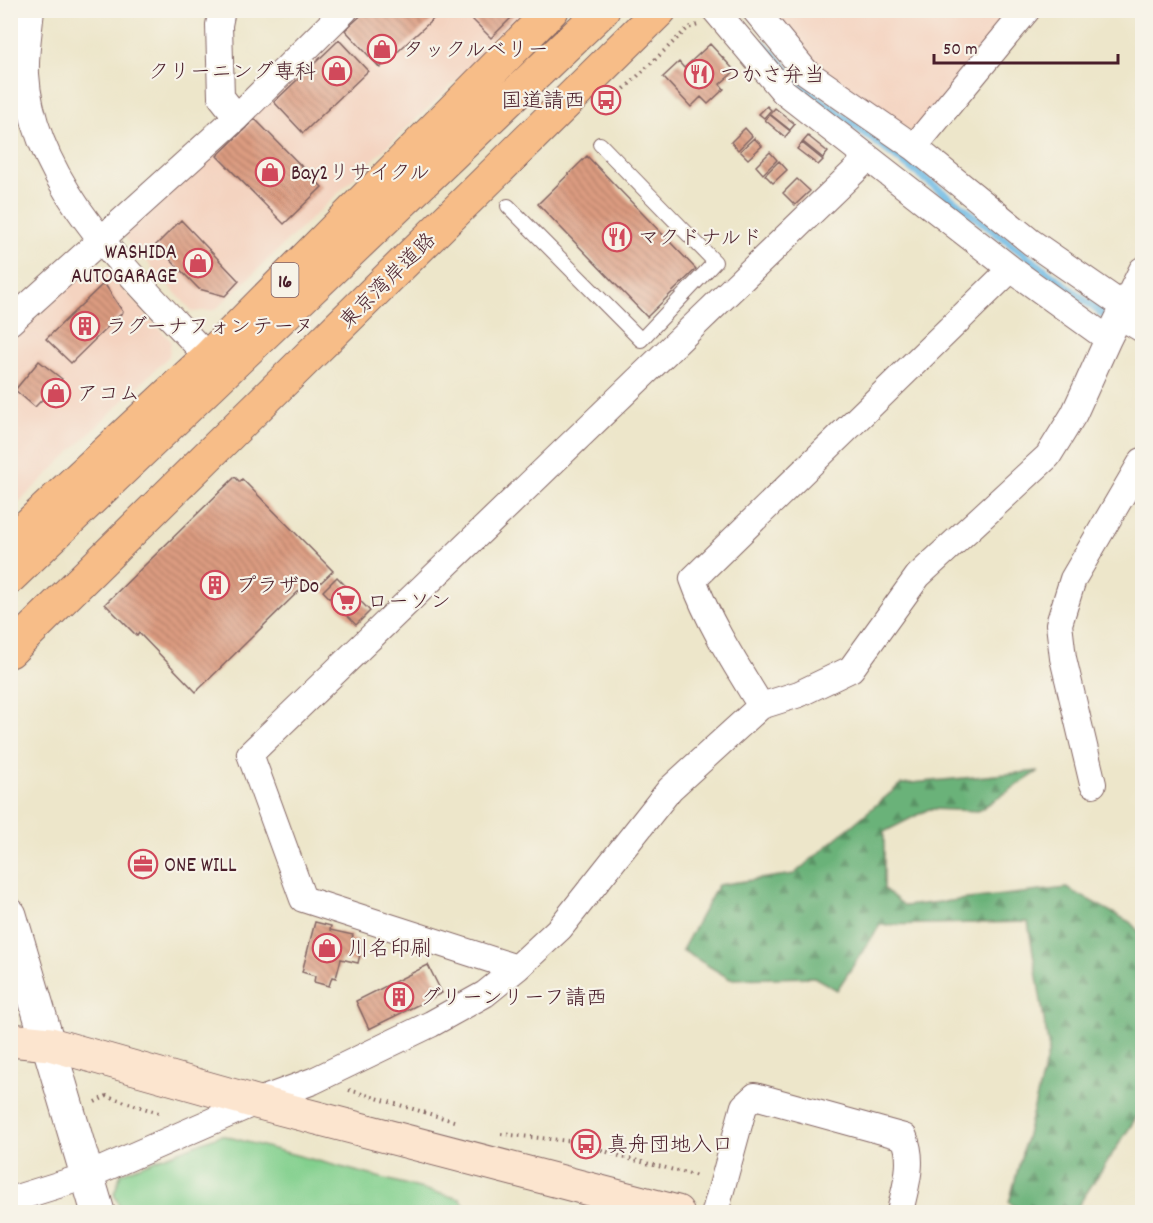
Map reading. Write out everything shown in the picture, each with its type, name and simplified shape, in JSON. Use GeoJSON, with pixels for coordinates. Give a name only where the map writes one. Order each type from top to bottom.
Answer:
{"type":"FeatureCollection","features":[{"type":"Feature","properties":{"kind":"highway","name":"16"},"geometry":{"type":"LineString","coordinates":[[10,542],[208,357],[552,10]]}},
{"type":"Feature","properties":{"kind":"highway","name":"16"},"geometry":{"type":"LineString","coordinates":[[10,577],[603,10]]}},
{"type":"Feature","properties":{"kind":"highway","name":"東京湾岸道路"},"geometry":{"type":"LineString","coordinates":[[10,651],[660,10]]}},
{"type":"Feature","properties":{"kind":"main road"},"geometry":{"type":"LineString","coordinates":[[10,1023],[50,1044]]}},
{"type":"Feature","properties":{"kind":"main road"},"geometry":{"type":"LineString","coordinates":[[10,1040],[50,1044],[256,1102],[677,1212]]}},
{"type":"Feature","properties":{"kind":"street"},"geometry":{"type":"LineString","coordinates":[[31,10],[26,75],[36,129],[59,179],[100,239],[208,357]]}},
{"type":"Feature","properties":{"kind":"street"},"geometry":{"type":"LineString","coordinates":[[222,10],[219,25],[221,97],[237,117]]}},
{"type":"Feature","properties":{"kind":"street"},"geometry":{"type":"LineString","coordinates":[[11,320],[237,117],[345,10]]}},
{"type":"Feature","properties":{"kind":"street"},"geometry":{"type":"LineString","coordinates":[[715,10],[784,92],[1011,268],[1108,339]]}},
{"type":"Feature","properties":{"kind":"street"},"geometry":{"type":"LineString","coordinates":[[755,10],[806,72],[914,147],[1031,242],[1143,328]]}},
{"type":"Feature","properties":{"kind":"street"},"geometry":{"type":"LineString","coordinates":[[914,147],[1027,10]]}},
{"type":"Feature","properties":{"kind":"street"},"geometry":{"type":"LineString","coordinates":[[517,968],[303,899],[250,754],[868,158]]}},
{"type":"Feature","properties":{"kind":"street"},"geometry":{"type":"LineString","coordinates":[[760,706],[699,596],[693,579],[1011,268]]}},
{"type":"Feature","properties":{"kind":"street"},"geometry":{"type":"LineString","coordinates":[[10,1200],[87,1176],[256,1102],[313,1081],[431,1024],[485,994],[517,968],[560,928],[670,789],[760,706],[799,694],[851,669],[918,576],[1048,456],[1074,414],[1143,270]]}},
{"type":"Feature","properties":{"kind":"street"},"geometry":{"type":"LineString","coordinates":[[1093,784],[1063,658],[1059,624],[1073,579],[1143,460]]}},
{"type":"Feature","properties":{"kind":"street"},"geometry":{"type":"LineString","coordinates":[[10,915],[98,1212]]}},
{"type":"Feature","properties":{"kind":"street"},"geometry":{"type":"LineString","coordinates":[[716,1212],[744,1106],[755,1096],[904,1137],[909,1149],[909,1172],[900,1212]]}},
{"type":"Feature","properties":{"kind":"lane"},"geometry":{"type":"LineString","coordinates":[[508,206],[641,340],[715,262],[600,144]]}},
{"type":"Feature","properties":{"kind":"path"},"geometry":{"type":"LineString","coordinates":[[342,1088],[464,1124]]}},
{"type":"Feature","properties":{"kind":"path"},"geometry":{"type":"LineString","coordinates":[[93,1108],[95,1102],[107,1096],[162,1114]]}},
{"type":"Feature","properties":{"kind":"path"},"geometry":{"type":"LineString","coordinates":[[497,1134],[579,1142],[622,1157],[698,1176]]}},
{"type":"Feature","properties":{"kind":"shaded area"},"geometry":{"type":"Polygon","coordinates":[[[356,11],[530,11],[215,310],[193,312],[126,239],[125,231],[356,11]]]}},
{"type":"Feature","properties":{"kind":"shaded area"},"geometry":{"type":"Polygon","coordinates":[[[765,11],[1016,11],[914,133],[810,64],[765,11]]]}},
{"type":"Feature","properties":{"kind":"shaded area"},"geometry":{"type":"Polygon","coordinates":[[[91,264],[100,264],[171,341],[169,356],[11,510],[11,341],[91,264]]]}},
{"type":"Feature","properties":{"kind":"green space"},"geometry":{"type":"Polygon","coordinates":[[[1039,771],[978,811],[929,809],[884,832],[884,889],[905,906],[1067,888],[1130,922],[1142,935],[1142,1109],[1074,1212],[1024,1212],[1009,1203],[1049,1050],[1028,922],[880,925],[837,990],[814,977],[730,979],[682,950],[718,885],[794,874],[901,784],[1039,771]]]}},
{"type":"Feature","properties":{"kind":"green space"},"geometry":{"type":"Polygon","coordinates":[[[221,1135],[460,1199],[469,1212],[122,1212],[114,1194],[121,1173],[221,1135]]]}},
{"type":"Feature","properties":{"kind":"building","name":"タックルベリー"},"geometry":{"type":"Polygon","coordinates":[[[367,10],[443,10],[380,68],[345,30],[367,10]]]}},
{"type":"Feature","properties":{"kind":"building"},"geometry":{"type":"Polygon","coordinates":[[[470,10],[513,10],[516,13],[491,38],[467,14],[470,10]]]}},
{"type":"Feature","properties":{"kind":"building"},"geometry":{"type":"Polygon","coordinates":[[[339,40],[368,71],[303,133],[274,102],[339,40]]]}},
{"type":"Feature","properties":{"kind":"building","name":"つかさ弁当"},"geometry":{"type":"Polygon","coordinates":[[[710,44],[735,71],[720,84],[724,89],[708,104],[701,97],[691,107],[663,77],[679,62],[684,68],[710,44]]]}},
{"type":"Feature","properties":{"kind":"building"},"geometry":{"type":"Polygon","coordinates":[[[767,106],[771,110],[764,118],[759,114],[767,106]]]}},
{"type":"Feature","properties":{"kind":"building"},"geometry":{"type":"Polygon","coordinates":[[[775,108],[795,124],[790,130],[770,114],[775,108]]]}},
{"type":"Feature","properties":{"kind":"building"},"geometry":{"type":"Polygon","coordinates":[[[770,115],[790,131],[785,137],[765,120],[770,115]]]}},
{"type":"Feature","properties":{"kind":"building","name":"Bay2リサイクル"},"geometry":{"type":"Polygon","coordinates":[[[255,119],[322,187],[284,224],[217,156],[255,119]]]}},
{"type":"Feature","properties":{"kind":"building"},"geometry":{"type":"Polygon","coordinates":[[[745,128],[752,136],[738,150],[731,142],[745,128]]]}},
{"type":"Feature","properties":{"kind":"building"},"geometry":{"type":"Polygon","coordinates":[[[808,136],[828,152],[823,158],[803,142],[808,136]]]}},
{"type":"Feature","properties":{"kind":"building"},"geometry":{"type":"Polygon","coordinates":[[[754,138],[762,146],[748,159],[740,151],[754,138]]]}},
{"type":"Feature","properties":{"kind":"building"},"geometry":{"type":"Polygon","coordinates":[[[802,143],[823,160],[818,165],[797,149],[802,143]]]}},
{"type":"Feature","properties":{"kind":"building"},"geometry":{"type":"Polygon","coordinates":[[[770,152],[777,160],[763,174],[756,166],[770,152]]]}},
{"type":"Feature","properties":{"kind":"building","name":"マクドナルド"},"geometry":{"type":"Polygon","coordinates":[[[587,156],[696,269],[647,317],[538,204],[587,156]]]}},
{"type":"Feature","properties":{"kind":"building"},"geometry":{"type":"Polygon","coordinates":[[[779,161],[787,170],[773,183],[765,175],[779,161]]]}},
{"type":"Feature","properties":{"kind":"building"},"geometry":{"type":"Polygon","coordinates":[[[797,179],[810,191],[795,205],[783,193],[797,179]]]}},
{"type":"Feature","properties":{"kind":"building","name":"WASHIDA AUTOGARAGE"},"geometry":{"type":"Polygon","coordinates":[[[181,220],[239,281],[225,296],[199,289],[156,245],[181,220]]]}},
{"type":"Feature","properties":{"kind":"building","name":"ラグーナフォンテーヌ"},"geometry":{"type":"Polygon","coordinates":[[[104,283],[123,312],[71,363],[46,339],[104,283]]]}},
{"type":"Feature","properties":{"kind":"building"},"geometry":{"type":"Polygon","coordinates":[[[39,361],[62,379],[35,407],[15,390],[39,361]]]}},
{"type":"Feature","properties":{"kind":"building","name":"プラザDo"},"geometry":{"type":"Polygon","coordinates":[[[235,477],[240,482],[242,479],[333,571],[315,588],[308,582],[196,692],[139,633],[137,636],[105,604],[235,477]]]}},
{"type":"Feature","properties":{"kind":"building","name":"ローソン"},"geometry":{"type":"Polygon","coordinates":[[[337,577],[370,611],[356,625],[323,591],[337,577]]]}},
{"type":"Feature","properties":{"kind":"building"},"geometry":{"type":"Polygon","coordinates":[[[315,922],[331,926],[330,930],[353,935],[352,939],[363,942],[358,963],[341,959],[336,978],[332,977],[329,986],[314,982],[315,976],[302,972],[315,922]]]}},
{"type":"Feature","properties":{"kind":"building","name":"グリーンリーフ請西"},"geometry":{"type":"Polygon","coordinates":[[[428,965],[442,993],[369,1029],[356,1001],[428,965]]]}},
{"type":"Feature","properties":{"kind":"waterway"},"geometry":{"type":"LineString","coordinates":[[763,44],[800,84],[1108,318]]}},
{"type":"Feature","properties":{"kind":"place","name":"タックルベリー"},"geometry":{"type":"Point","coordinates":[382,49]}},
{"type":"Feature","properties":{"kind":"place","name":"クリーニング専科"},"geometry":{"type":"Point","coordinates":[337,71]}},
{"type":"Feature","properties":{"kind":"place","name":"つかさ弁当"},"geometry":{"type":"Point","coordinates":[699,74]}},
{"type":"Feature","properties":{"kind":"place","name":"国道請西"},"geometry":{"type":"Point","coordinates":[606,100]}},
{"type":"Feature","properties":{"kind":"place","name":"Bay2リサイクル"},"geometry":{"type":"Point","coordinates":[270,172]}},
{"type":"Feature","properties":{"kind":"place","name":"マクドナルド"},"geometry":{"type":"Point","coordinates":[617,237]}},
{"type":"Feature","properties":{"kind":"place","name":"WASHIDA AUTOGARAGE"},"geometry":{"type":"Point","coordinates":[198,263]}},
{"type":"Feature","properties":{"kind":"place","name":"ラグーナフォンテーヌ"},"geometry":{"type":"Point","coordinates":[85,326]}},
{"type":"Feature","properties":{"kind":"place","name":"アコム"},"geometry":{"type":"Point","coordinates":[56,393]}},
{"type":"Feature","properties":{"kind":"place","name":"プラザDo"},"geometry":{"type":"Point","coordinates":[215,585]}},
{"type":"Feature","properties":{"kind":"place","name":"ローソン"},"geometry":{"type":"Point","coordinates":[346,601]}},
{"type":"Feature","properties":{"kind":"place","name":"ONE WILL"},"geometry":{"type":"Point","coordinates":[143,864]}},
{"type":"Feature","properties":{"kind":"place","name":"川名印刷"},"geometry":{"type":"Point","coordinates":[327,948]}},
{"type":"Feature","properties":{"kind":"place","name":"グリーンリーフ請西"},"geometry":{"type":"Point","coordinates":[399,997]}},
{"type":"Feature","properties":{"kind":"place","name":"真舟団地入口"},"geometry":{"type":"Point","coordinates":[586,1144]}}]}
